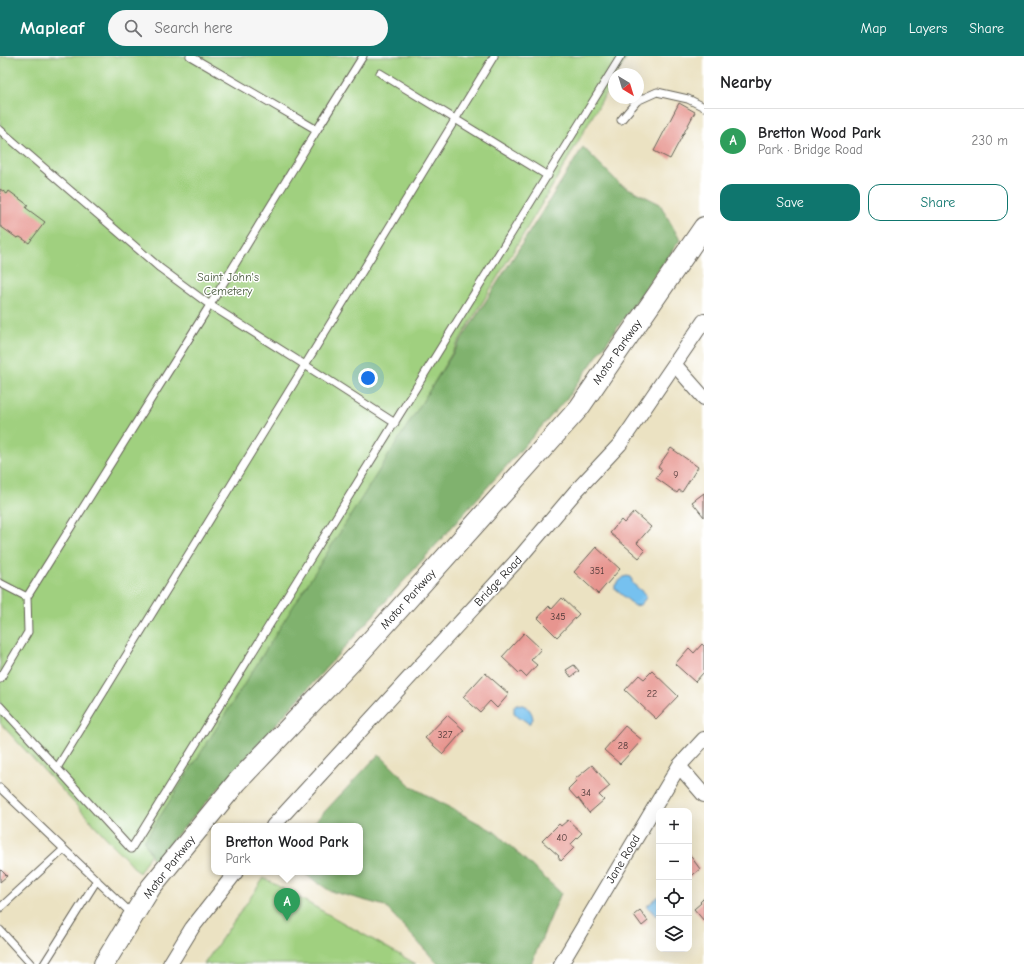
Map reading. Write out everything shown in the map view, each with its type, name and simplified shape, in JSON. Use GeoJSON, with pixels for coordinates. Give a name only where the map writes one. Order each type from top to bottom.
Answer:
{"type":"FeatureCollection","features":[{"type":"Feature","properties":{"kind":"main road","name":"Motor Parkway"},"geometry":{"type":"LineString","coordinates":[[104,964],[151,887],[237,782],[358,655],[579,408],[704,227]]}},
{"type":"Feature","properties":{"kind":"street","name":"Bridge Road"},"geometry":{"type":"LineString","coordinates":[[275,823],[521,556],[576,491],[620,444],[675,365],[704,320]]}},
{"type":"Feature","properties":{"kind":"street"},"geometry":{"type":"LineString","coordinates":[[675,365],[704,398]]}},
{"type":"Feature","properties":{"kind":"street","name":"Jane Road"},"geometry":{"type":"LineString","coordinates":[[561,964],[679,766],[704,739]]}},
{"type":"Feature","properties":{"kind":"street"},"geometry":{"type":"LineString","coordinates":[[679,766],[704,795]]}},
{"type":"Feature","properties":{"kind":"street"},"geometry":{"type":"LineString","coordinates":[[170,964],[192,928],[234,875]]}},
{"type":"Feature","properties":{"kind":"lane"},"geometry":{"type":"LineString","coordinates":[[190,56],[317,130]]}},
{"type":"Feature","properties":{"kind":"lane"},"geometry":{"type":"LineString","coordinates":[[0,679],[28,632],[27,597],[210,305],[363,56]]}},
{"type":"Feature","properties":{"kind":"lane"},"geometry":{"type":"LineString","coordinates":[[56,768],[494,56]]}},
{"type":"Feature","properties":{"kind":"lane"},"geometry":{"type":"LineString","coordinates":[[0,706],[131,849],[621,56]]}},
{"type":"Feature","properties":{"kind":"lane"},"geometry":{"type":"LineString","coordinates":[[380,73],[548,176]]}},
{"type":"Feature","properties":{"kind":"lane"},"geometry":{"type":"LineString","coordinates":[[621,120],[637,101],[657,92],[688,99],[704,107]]}},
{"type":"Feature","properties":{"kind":"lane"},"geometry":{"type":"LineString","coordinates":[[0,130],[160,268],[210,305],[395,423]]}},
{"type":"Feature","properties":{"kind":"lane"},"geometry":{"type":"LineString","coordinates":[[0,583],[27,597]]}},
{"type":"Feature","properties":{"kind":"lane"},"geometry":{"type":"LineString","coordinates":[[0,788],[134,915]]}},
{"type":"Feature","properties":{"kind":"lane"},"geometry":{"type":"LineString","coordinates":[[0,908],[64,849]]}},
{"type":"Feature","properties":{"kind":"lane"},"geometry":{"type":"LineString","coordinates":[[44,964],[97,880]]}},
{"type":"Feature","properties":{"kind":"lane"},"geometry":{"type":"LineString","coordinates":[[0,930],[31,964]]}},
{"type":"Feature","properties":{"kind":"green space","name":"Saint John's Cemetery"},"geometry":{"type":"Polygon","coordinates":[[[0,56],[628,56],[621,68],[608,68],[608,89],[553,185],[139,873],[0,723],[0,56]]]}},
{"type":"Feature","properties":{"kind":"green space"},"geometry":{"type":"Polygon","coordinates":[[[583,147],[620,184],[660,204],[680,240],[567,398],[154,861],[144,841],[583,147]]]}},
{"type":"Feature","properties":{"kind":"green space"},"geometry":{"type":"Polygon","coordinates":[[[379,754],[412,787],[495,832],[561,893],[531,964],[438,964],[385,906],[330,891],[306,875],[363,875],[363,823],[314,823],[379,754]]]}},
{"type":"Feature","properties":{"kind":"green space"},"geometry":{"type":"Polygon","coordinates":[[[264,878],[416,964],[204,964],[264,878]]]}},
{"type":"Feature","properties":{"kind":"water"},"geometry":{"type":"Polygon","coordinates":[[[627,576],[630,577],[632,583],[646,595],[646,598],[640,605],[635,606],[615,589],[615,585],[627,576]]]}},
{"type":"Feature","properties":{"kind":"water"},"geometry":{"type":"Polygon","coordinates":[[[516,704],[525,706],[530,710],[533,719],[530,723],[514,713],[514,707],[516,704]]]}},
{"type":"Feature","properties":{"kind":"water"},"geometry":{"type":"Polygon","coordinates":[[[656,898],[656,916],[647,906],[656,898]]]}},
{"type":"Feature","properties":{"kind":"building"},"geometry":{"type":"Polygon","coordinates":[[[679,103],[695,112],[670,159],[654,151],[679,103]]]}},
{"type":"Feature","properties":{"kind":"building"},"geometry":{"type":"Polygon","coordinates":[[[0,189],[7,194],[9,191],[28,205],[26,208],[45,222],[29,243],[20,237],[17,238],[0,226],[0,189]]]}},
{"type":"Feature","properties":{"kind":"building"},"geometry":{"type":"Polygon","coordinates":[[[671,448],[698,467],[682,492],[679,490],[677,493],[656,478],[662,470],[658,467],[671,448]]]}},
{"type":"Feature","properties":{"kind":"building"},"geometry":{"type":"Polygon","coordinates":[[[704,493],[704,517],[692,502],[704,493]]]}},
{"type":"Feature","properties":{"kind":"building"},"geometry":{"type":"Polygon","coordinates":[[[634,512],[651,527],[637,543],[645,551],[639,558],[610,533],[621,520],[624,523],[634,512]]]}},
{"type":"Feature","properties":{"kind":"building"},"geometry":{"type":"Polygon","coordinates":[[[596,547],[620,569],[598,594],[574,572],[596,547]]]}},
{"type":"Feature","properties":{"kind":"building"},"geometry":{"type":"Polygon","coordinates":[[[562,598],[579,614],[557,637],[538,618],[549,606],[552,609],[562,598]]]}},
{"type":"Feature","properties":{"kind":"building"},"geometry":{"type":"Polygon","coordinates":[[[524,633],[541,649],[531,660],[537,665],[526,677],[521,672],[519,673],[502,657],[524,633]]]}},
{"type":"Feature","properties":{"kind":"building"},"geometry":{"type":"Polygon","coordinates":[[[702,644],[704,646],[704,672],[695,682],[675,664],[689,648],[694,653],[702,644]]]}},
{"type":"Feature","properties":{"kind":"building"},"geometry":{"type":"Polygon","coordinates":[[[574,665],[579,671],[571,677],[566,670],[574,665]]]}},
{"type":"Feature","properties":{"kind":"building"},"geometry":{"type":"Polygon","coordinates":[[[652,671],[678,696],[656,719],[625,690],[639,675],[644,679],[652,671]]]}},
{"type":"Feature","properties":{"kind":"building"},"geometry":{"type":"Polygon","coordinates":[[[485,673],[509,694],[497,708],[490,701],[480,712],[463,697],[485,673]]]}},
{"type":"Feature","properties":{"kind":"building"},"geometry":{"type":"Polygon","coordinates":[[[447,715],[464,730],[443,754],[425,738],[447,715]]]}},
{"type":"Feature","properties":{"kind":"building"},"geometry":{"type":"Polygon","coordinates":[[[625,726],[642,740],[620,764],[604,750],[625,726]]]}},
{"type":"Feature","properties":{"kind":"building"},"geometry":{"type":"Polygon","coordinates":[[[592,765],[610,786],[599,795],[604,800],[589,813],[578,798],[577,799],[568,789],[576,781],[575,779],[592,765]]]}},
{"type":"Feature","properties":{"kind":"building"},"geometry":{"type":"Polygon","coordinates":[[[568,820],[582,833],[571,844],[574,848],[561,861],[558,857],[559,856],[542,841],[559,824],[561,826],[568,820]]]}},
{"type":"Feature","properties":{"kind":"building"},"geometry":{"type":"Polygon","coordinates":[[[692,858],[700,869],[692,876],[692,858]]]}},
{"type":"Feature","properties":{"kind":"building"},"geometry":{"type":"Polygon","coordinates":[[[0,869],[7,876],[0,882],[0,869]]]}},
{"type":"Feature","properties":{"kind":"building"},"geometry":{"type":"Polygon","coordinates":[[[704,898],[704,921],[694,909],[704,898]]]}},
{"type":"Feature","properties":{"kind":"building"},"geometry":{"type":"Polygon","coordinates":[[[640,910],[648,921],[642,926],[634,915],[640,910]]]}},
{"type":"Feature","properties":{"kind":"place","name":"Bretton Wood Park"},"geometry":{"type":"Point","coordinates":[287,921]}}]}
